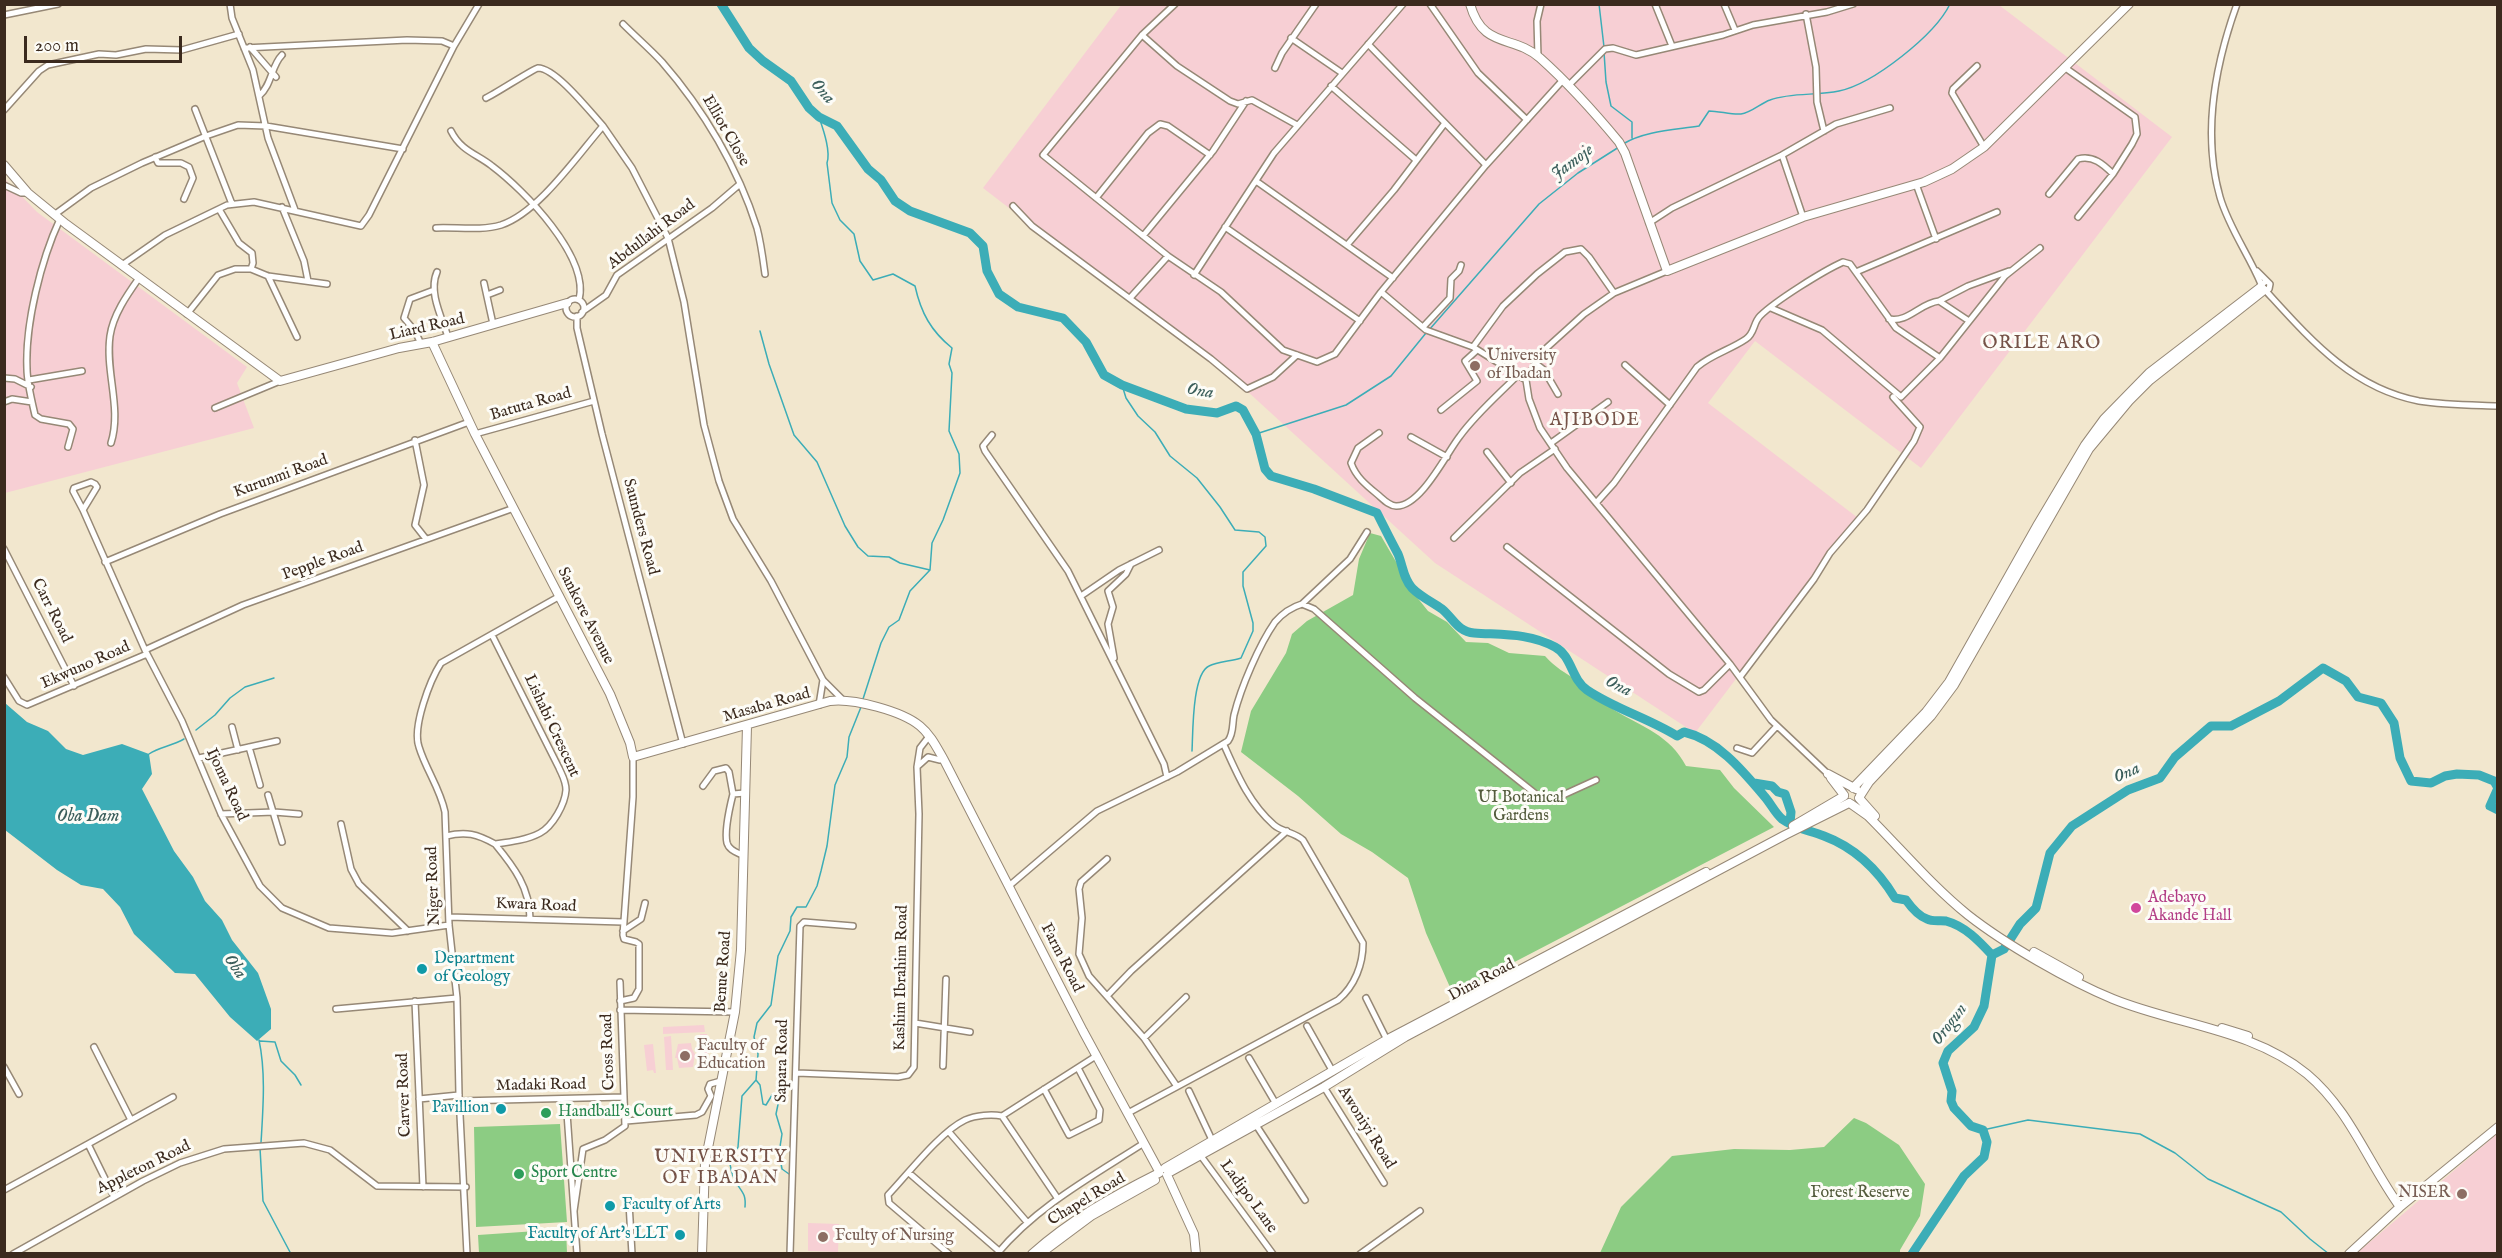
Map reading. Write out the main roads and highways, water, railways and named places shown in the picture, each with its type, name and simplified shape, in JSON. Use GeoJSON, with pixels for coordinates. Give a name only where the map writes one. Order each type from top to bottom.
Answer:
{"type":"FeatureCollection","features":[{"type":"Feature","properties":{"kind":"water","name":"Oba Dam"},"geometry":{"type":"Polygon","coordinates":[[[5,703],[27,722],[48,731],[66,749],[83,755],[122,744],[149,754],[152,774],[142,789],[174,851],[193,877],[205,901],[222,920],[232,940],[258,973],[271,1009],[271,1029],[257,1041],[230,1017],[195,974],[175,973],[134,934],[120,907],[103,889],[81,885],[57,870],[5,830],[5,703]]]}},
{"type":"Feature","properties":{"kind":"waterway","name":"Ona"},"geometry":{"type":"LineString","coordinates":[[721,4],[749,48],[791,81],[809,108],[819,117],[837,126],[895,201],[910,211],[970,233],[983,246],[987,271],[999,294],[1018,307],[1063,318],[1086,342],[1104,375],[1122,385],[1186,409],[1217,413],[1236,406],[1243,410],[1256,434],[1265,469],[1271,476],[1314,489],[1377,513],[1398,554],[1409,584],[1419,594],[1442,609],[1464,630],[1474,633],[1526,637],[1555,647],[1565,656],[1578,680],[1587,690],[1677,736],[1684,732],[1719,749],[1739,767],[1782,819],[1846,847],[1874,869],[1895,898],[1906,900],[1924,918],[1946,921],[1959,926],[1977,939],[1992,955]]}},
{"type":"Feature","properties":{"kind":"waterway"},"geometry":{"type":"LineString","coordinates":[[1599,4],[1604,47]]}},
{"type":"Feature","properties":{"kind":"waterway","name":"Jamoje"},"geometry":{"type":"LineString","coordinates":[[1623,144],[1650,134],[1699,126],[1709,111],[1741,114],[1778,98],[1839,91],[1853,87],[1885,69],[1902,56],[1931,30],[1950,4]]}},
{"type":"Feature","properties":{"kind":"waterway"},"geometry":{"type":"LineString","coordinates":[[1604,52],[1606,82],[1611,106],[1632,122],[1632,138]]}},
{"type":"Feature","properties":{"kind":"waterway"},"geometry":{"type":"LineString","coordinates":[[819,117],[827,146],[832,203],[840,220],[854,234],[860,261],[873,280],[893,274],[915,286],[920,305],[928,321],[938,335],[952,348],[949,364],[952,373],[949,431],[959,454],[960,473],[932,543],[930,570],[910,591],[899,620],[889,627],[881,643],[863,699]]}},
{"type":"Feature","properties":{"kind":"waterway","name":"Jamoje"},"geometry":{"type":"LineString","coordinates":[[1429,330],[1539,204],[1578,173],[1619,147]]}},
{"type":"Feature","properties":{"kind":"waterway"},"geometry":{"type":"LineString","coordinates":[[760,331],[794,435],[817,462],[845,526],[858,547],[868,556],[889,557],[900,563],[930,570]]}},
{"type":"Feature","properties":{"kind":"waterway","name":"Jamoje"},"geometry":{"type":"LineString","coordinates":[[1256,434],[1346,405],[1391,376],[1426,333]]}},
{"type":"Feature","properties":{"kind":"waterway"},"geometry":{"type":"LineString","coordinates":[[1122,385],[1126,398],[1138,416],[1155,432],[1170,456],[1197,478],[1235,530],[1259,532],[1265,537],[1266,546],[1243,572],[1243,586],[1253,631],[1241,658],[1209,666],[1203,671],[1194,705],[1192,751]]}},
{"type":"Feature","properties":{"kind":"waterway","name":"Ona"},"geometry":{"type":"LineString","coordinates":[[1992,955],[2004,949],[2020,924],[2036,908],[2050,853],[2072,826],[2128,790],[2160,778],[2175,757],[2211,726],[2231,726],[2279,701],[2323,668],[2346,681],[2358,697],[2381,703],[2394,723],[2400,758],[2411,781],[2431,783],[2445,776],[2479,775],[2494,781],[2498,788],[2490,806],[2498,810]]}},
{"type":"Feature","properties":{"kind":"waterway"},"geometry":{"type":"LineString","coordinates":[[196,730],[245,687],[274,678]]}},
{"type":"Feature","properties":{"kind":"waterway"},"geometry":{"type":"LineString","coordinates":[[745,1207],[744,1197],[734,1179],[730,1164],[738,1147],[742,1096],[756,1080],[758,1054],[754,1037],[757,1023],[771,1005],[778,956],[790,931],[791,917],[797,907],[806,907],[817,886],[827,846],[835,785],[847,757],[849,737],[861,707]]}},
{"type":"Feature","properties":{"kind":"waterway"},"geometry":{"type":"LineString","coordinates":[[149,754],[184,739]]}},
{"type":"Feature","properties":{"kind":"waterway","name":"Ona"},"geometry":{"type":"LineString","coordinates":[[1754,783],[1772,786],[1778,792],[1785,794],[1791,812],[1790,823]]}},
{"type":"Feature","properties":{"kind":"waterway","name":"Orogun"},"geometry":{"type":"LineString","coordinates":[[1912,1254],[1964,1176],[1984,1157],[1987,1142],[1983,1130],[1971,1126],[1954,1108],[1951,1101],[1952,1091],[1943,1063],[1948,1051],[1974,1027],[1984,1006],[1992,955]]}},
{"type":"Feature","properties":{"kind":"waterway","name":"Oba"},"geometry":{"type":"LineString","coordinates":[[259,1040],[263,1078],[261,1143]]}},
{"type":"Feature","properties":{"kind":"waterway"},"geometry":{"type":"LineString","coordinates":[[260,1041],[275,1042],[281,1061],[301,1085]]}},
{"type":"Feature","properties":{"kind":"waterway"},"geometry":{"type":"LineString","coordinates":[[756,1080],[760,1085],[763,1104],[766,1105],[772,1095],[780,1095],[776,1114],[782,1134],[779,1153],[782,1169],[789,1174]]}},
{"type":"Feature","properties":{"kind":"waterway"},"geometry":{"type":"LineString","coordinates":[[1983,1130],[2028,1120],[2140,1134],[2175,1153],[2208,1179],[2281,1212],[2329,1254]]}},
{"type":"Feature","properties":{"kind":"waterway","name":"Oba"},"geometry":{"type":"LineString","coordinates":[[260,1148],[263,1201],[291,1254]]}},
{"type":"Feature","properties":{"kind":"place","name":"University of Ibadan"},"geometry":{"type":"Point","coordinates":[1475,366]}},
{"type":"Feature","properties":{"kind":"place","name":"Adebayo Akande Hall"},"geometry":{"type":"Point","coordinates":[2136,908]}},
{"type":"Feature","properties":{"kind":"place","name":"Department of Geology"},"geometry":{"type":"Point","coordinates":[422,969]}},
{"type":"Feature","properties":{"kind":"place","name":"Faculty of Education"},"geometry":{"type":"Point","coordinates":[685,1056]}},
{"type":"Feature","properties":{"kind":"place","name":"Pavillion"},"geometry":{"type":"Point","coordinates":[501,1109]}},
{"type":"Feature","properties":{"kind":"place","name":"Handball's Court"},"geometry":{"type":"Point","coordinates":[546,1113]}},
{"type":"Feature","properties":{"kind":"place","name":"Sport Centre"},"geometry":{"type":"Point","coordinates":[519,1174]}},
{"type":"Feature","properties":{"kind":"place","name":"NISER"},"geometry":{"type":"Point","coordinates":[2462,1194]}},
{"type":"Feature","properties":{"kind":"place","name":"Faculty of Arts"},"geometry":{"type":"Point","coordinates":[610,1206]}},
{"type":"Feature","properties":{"kind":"place","name":"Faculty of Art's LLT"},"geometry":{"type":"Point","coordinates":[680,1235]}},
{"type":"Feature","properties":{"kind":"place","name":"Fculty of Nursing"},"geometry":{"type":"Point","coordinates":[823,1237]}},
{"type":"Feature","properties":{"kind":"district","name":"ORILE ARO"},"geometry":{"type":"Point","coordinates":[2042,344]}},
{"type":"Feature","properties":{"kind":"district","name":"AJIBODE"},"geometry":{"type":"Point","coordinates":[1595,421]}},
{"type":"Feature","properties":{"kind":"district","name":"UNIVERSITY OF IBADAN"},"geometry":{"type":"Point","coordinates":[721,1168]}},
{"type":"Feature","properties":{"kind":"park label","name":"UI Botanical Gardens"},"geometry":{"type":"Point","coordinates":[1521,808]}},
{"type":"Feature","properties":{"kind":"park label","name":"Forest Reserve"},"geometry":{"type":"Point","coordinates":[1860,1194]}}]}
